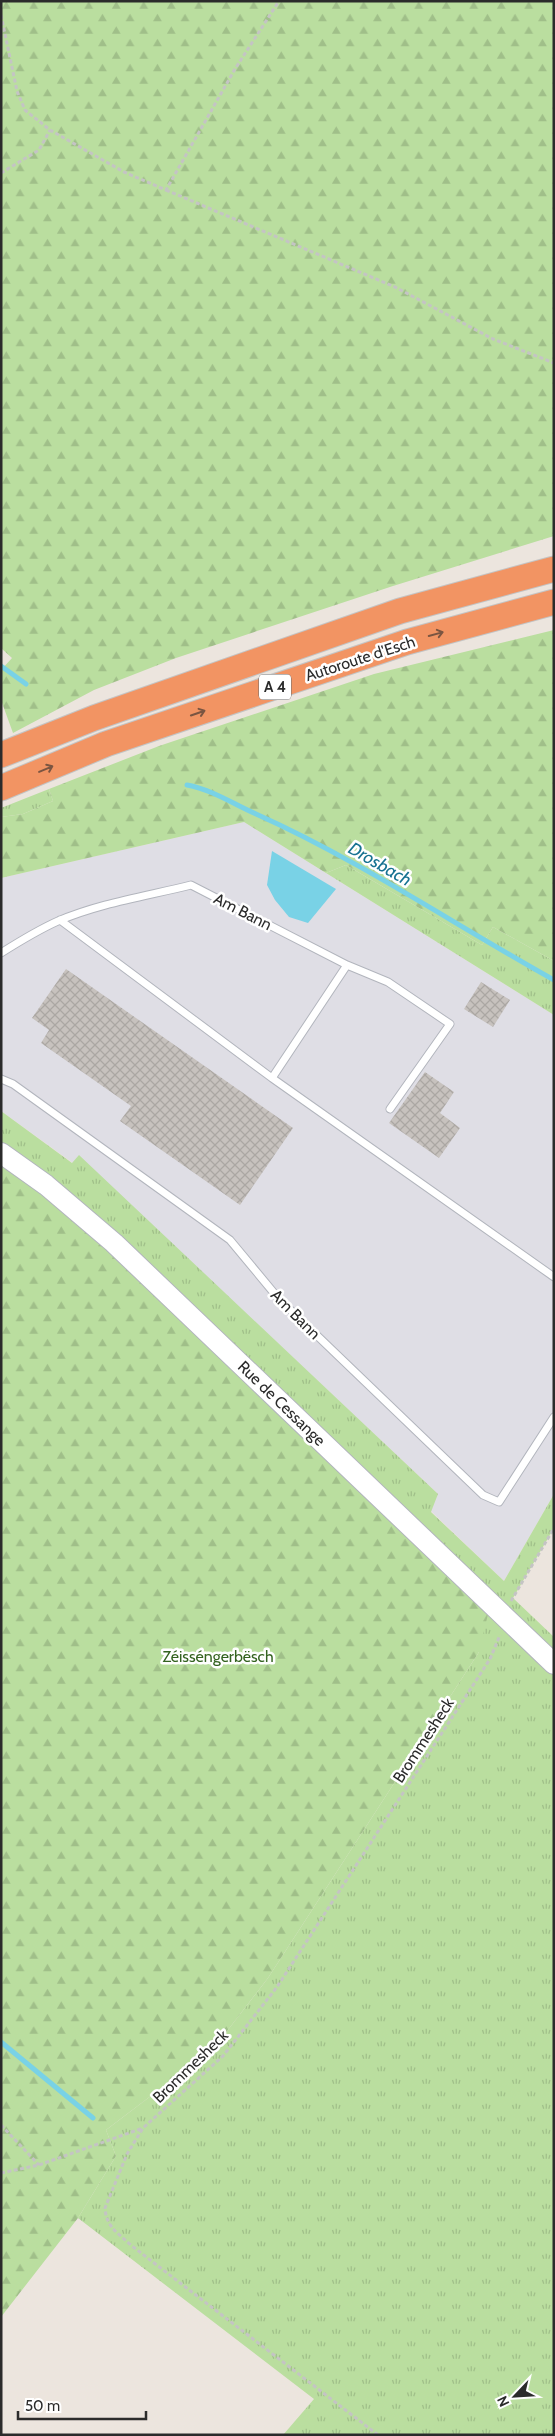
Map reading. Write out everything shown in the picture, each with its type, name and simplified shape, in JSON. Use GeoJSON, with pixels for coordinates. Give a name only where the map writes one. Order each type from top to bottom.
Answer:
{"type":"FeatureCollection","features":[{"type":"Feature","properties":{"kind":"highway","name":"A 4"},"geometry":{"type":"LineString","coordinates":[[94,718],[183,669],[400,598],[554,553]]}},
{"type":"Feature","properties":{"kind":"highway","name":"Autoroute d'Esch"},"geometry":{"type":"LineString","coordinates":[[1,755],[94,718],[400,611],[554,569]]}},
{"type":"Feature","properties":{"kind":"highway","name":"Autoroute d'Esch"},"geometry":{"type":"LineString","coordinates":[[1,788],[106,744],[388,648],[554,602]]}},
{"type":"Feature","properties":{"kind":"main road","name":"Rue de Cessange"},"geometry":{"type":"LineString","coordinates":[[1,1153],[46,1185],[114,1243],[508,1610],[554,1664]]}},
{"type":"Feature","properties":{"kind":"lane","name":"Am Bann"},"geometry":{"type":"LineString","coordinates":[[1,952],[60,920],[89,910],[191,885],[347,965],[388,982],[450,1024],[390,1108]]}},
{"type":"Feature","properties":{"kind":"lane"},"geometry":{"type":"LineString","coordinates":[[60,920],[272,1078],[554,1277]]}},
{"type":"Feature","properties":{"kind":"lane"},"geometry":{"type":"LineString","coordinates":[[272,1078],[347,965]]}},
{"type":"Feature","properties":{"kind":"lane","name":"Am Bann"},"geometry":{"type":"LineString","coordinates":[[1,1079],[13,1084],[230,1240],[279,1299],[483,1495],[499,1502],[554,1417]]}},
{"type":"Feature","properties":{"kind":"path"},"geometry":{"type":"LineString","coordinates":[[166,190],[235,69],[279,1]]}},
{"type":"Feature","properties":{"kind":"path"},"geometry":{"type":"LineString","coordinates":[[1,15],[17,91],[25,110],[50,130],[124,172],[395,286],[493,339],[554,362]]}},
{"type":"Feature","properties":{"kind":"path"},"geometry":{"type":"LineString","coordinates":[[1,174],[39,150],[50,130]]}},
{"type":"Feature","properties":{"kind":"path","name":"Brommesheck"},"geometry":{"type":"LineString","coordinates":[[378,2435],[140,2252],[111,2227],[106,2217],[105,2208],[127,2154],[143,2128],[223,2056],[277,1987],[490,1659],[508,1610],[554,1528]]}},
{"type":"Feature","properties":{"kind":"path"},"geometry":{"type":"LineString","coordinates":[[1,2125],[39,2165]]}},
{"type":"Feature","properties":{"kind":"path"},"geometry":{"type":"LineString","coordinates":[[1,2173],[39,2165],[143,2128]]}},
{"type":"Feature","properties":{"kind":"shaded area"},"geometry":{"type":"Polygon","coordinates":[[[244,822],[554,1015],[554,1494],[504,1581],[431,1511],[438,1494],[79,1156],[73,1163],[1,1111],[1,878],[244,822]]]}},
{"type":"Feature","properties":{"kind":"green space"},"geometry":{"type":"Polygon","coordinates":[[[1,1],[554,1],[554,536],[393,586],[176,658],[94,690],[13,733],[1,700],[1,670],[12,658],[1,648],[1,1]]]}},
{"type":"Feature","properties":{"kind":"green space"},"geometry":{"type":"Polygon","coordinates":[[[554,630],[554,961],[493,927],[482,945],[346,865],[326,873],[244,822],[1,878],[1,817],[23,814],[53,801],[49,789],[159,746],[374,674],[554,630]]]}},
{"type":"Feature","properties":{"kind":"green space"},"geometry":{"type":"Polygon","coordinates":[[[49,789],[53,801],[23,814],[1,817],[1,808],[49,789]]]}},
{"type":"Feature","properties":{"kind":"green space"},"geometry":{"type":"Polygon","coordinates":[[[346,865],[482,945],[493,927],[554,961],[554,1015],[326,873],[346,865]]]}},
{"type":"Feature","properties":{"kind":"green space"},"geometry":{"type":"Polygon","coordinates":[[[1,1111],[72,1163],[79,1155],[438,1494],[431,1512],[504,1581],[554,1494],[554,1528],[513,1598],[554,1637],[554,2435],[283,2435],[314,2399],[78,2218],[116,2156],[106,2130],[214,2048],[268,1978],[479,1652],[1,1165],[1,1111]]]}},
{"type":"Feature","properties":{"kind":"green space","name":"Zéisséngerbësch"},"geometry":{"type":"Polygon","coordinates":[[[1,1165],[39,1191],[108,1250],[488,1614],[479,1652],[268,1978],[214,2048],[106,2130],[116,2156],[78,2218],[1,2317],[1,1165]]]}},
{"type":"Feature","properties":{"kind":"water"},"geometry":{"type":"Polygon","coordinates":[[[272,851],[336,889],[308,923],[289,917],[275,900],[267,885],[272,851]]]}},
{"type":"Feature","properties":{"kind":"building"},"geometry":{"type":"Polygon","coordinates":[[[66,969],[293,1128],[240,1205],[120,1121],[131,1106],[41,1043],[49,1030],[32,1018],[66,969]]]}},
{"type":"Feature","properties":{"kind":"building"},"geometry":{"type":"Polygon","coordinates":[[[481,982],[510,1000],[493,1027],[464,1009],[481,982]]]}},
{"type":"Feature","properties":{"kind":"building"},"geometry":{"type":"Polygon","coordinates":[[[425,1072],[454,1092],[440,1113],[460,1128],[439,1158],[389,1123],[425,1072]]]}},
{"type":"Feature","properties":{"kind":"waterway","name":"Drosbach"},"geometry":{"type":"LineString","coordinates":[[1,666],[26,684]]}},
{"type":"Feature","properties":{"kind":"waterway","name":"Drosbach"},"geometry":{"type":"LineString","coordinates":[[187,785],[214,794],[332,852],[554,980]]}},
{"type":"Feature","properties":{"kind":"waterway"},"geometry":{"type":"LineString","coordinates":[[1,2042],[93,2118]]}}]}
